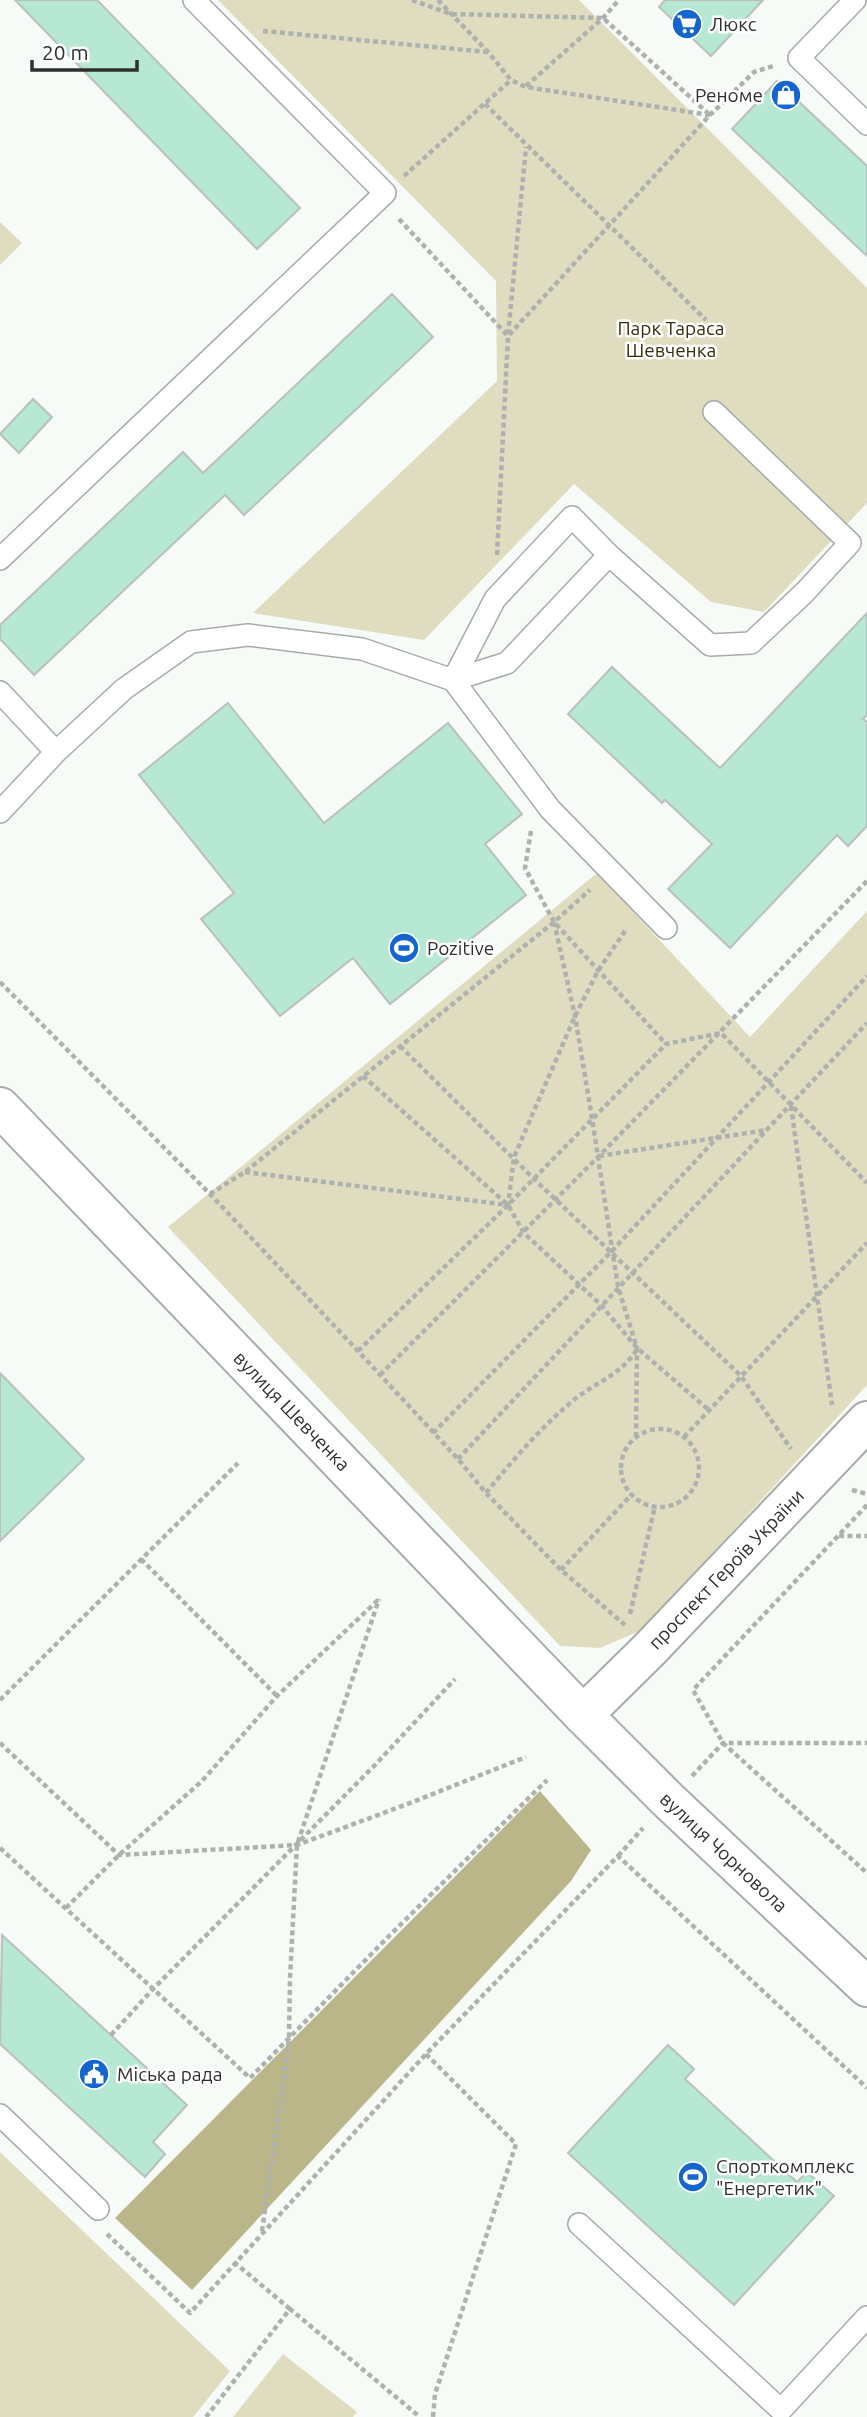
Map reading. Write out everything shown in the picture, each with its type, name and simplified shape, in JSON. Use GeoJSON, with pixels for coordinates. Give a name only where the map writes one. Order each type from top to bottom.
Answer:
{"type":"FeatureCollection","features":[{"type":"Feature","properties":{"kind":"street","name":"вулиця Шевченка"},"geometry":{"type":"LineString","coordinates":[[0,1107],[583,1715]]}},
{"type":"Feature","properties":{"kind":"street","name":"проспект Героїв України"},"geometry":{"type":"LineString","coordinates":[[583,1715],[650,1649],[867,1421]]}},
{"type":"Feature","properties":{"kind":"street","name":"вулиця Чорновола"},"geometry":{"type":"LineString","coordinates":[[583,1715],[668,1800],[867,1987]]}},
{"type":"Feature","properties":{"kind":"lane"},"geometry":{"type":"LineString","coordinates":[[0,559],[382,196],[194,0]]}},
{"type":"Feature","properties":{"kind":"lane"},"geometry":{"type":"LineString","coordinates":[[855,0],[799,58],[867,124]]}},
{"type":"Feature","properties":{"kind":"lane"},"geometry":{"type":"LineString","coordinates":[[453,680],[495,599],[572,517],[609,555],[710,645],[751,643],[805,592],[850,543],[714,412]]}},
{"type":"Feature","properties":{"kind":"lane"},"geometry":{"type":"LineString","coordinates":[[453,680],[506,663],[609,555]]}},
{"type":"Feature","properties":{"kind":"lane"},"geometry":{"type":"LineString","coordinates":[[0,812],[56,752],[124,689],[191,642],[248,635],[362,649],[453,680],[551,809],[666,928]]}},
{"type":"Feature","properties":{"kind":"lane"},"geometry":{"type":"LineString","coordinates":[[0,692],[56,752]]}},
{"type":"Feature","properties":{"kind":"lane"},"geometry":{"type":"LineString","coordinates":[[0,2115],[98,2209]]}},
{"type":"Feature","properties":{"kind":"lane"},"geometry":{"type":"LineString","coordinates":[[579,2224],[781,2415],[867,2317]]}},
{"type":"Feature","properties":{"kind":"path"},"geometry":{"type":"LineString","coordinates":[[412,0],[451,15],[603,18],[710,115]]}},
{"type":"Feature","properties":{"kind":"path"},"geometry":{"type":"LineString","coordinates":[[438,0],[511,80],[526,87],[710,115]]}},
{"type":"Feature","properties":{"kind":"path"},"geometry":{"type":"LineString","coordinates":[[526,87],[603,18],[619,0]]}},
{"type":"Feature","properties":{"kind":"path"},"geometry":{"type":"LineString","coordinates":[[221,27],[488,52]]}},
{"type":"Feature","properties":{"kind":"path"},"geometry":{"type":"LineString","coordinates":[[508,336],[710,115],[754,72],[799,58]]}},
{"type":"Feature","properties":{"kind":"path"},"geometry":{"type":"LineString","coordinates":[[508,336],[382,196],[511,80]]}},
{"type":"Feature","properties":{"kind":"path"},"geometry":{"type":"LineString","coordinates":[[485,104],[706,320]]}},
{"type":"Feature","properties":{"kind":"path"},"geometry":{"type":"LineString","coordinates":[[495,599],[508,336],[526,147]]}},
{"type":"Feature","properties":{"kind":"path"},"geometry":{"type":"LineString","coordinates":[[551,809],[529,833],[525,869],[554,922],[666,1044]]}},
{"type":"Feature","properties":{"kind":"path"},"geometry":{"type":"LineString","coordinates":[[210,1194],[245,1172],[554,922],[611,871]]}},
{"type":"Feature","properties":{"kind":"path"},"geometry":{"type":"LineString","coordinates":[[380,1376],[721,1033],[867,881]]}},
{"type":"Feature","properties":{"kind":"path"},"geometry":{"type":"LineString","coordinates":[[508,1205],[514,1157],[575,1016],[598,971],[643,906]]}},
{"type":"Feature","properties":{"kind":"path"},"geometry":{"type":"LineString","coordinates":[[554,922],[575,1016],[599,1156],[611,1252],[618,1287],[638,1348],[636,1437]]}},
{"type":"Feature","properties":{"kind":"path"},"geometry":{"type":"LineString","coordinates":[[433,1433],[611,1252],[867,976]]}},
{"type":"Feature","properties":{"kind":"path"},"geometry":{"type":"LineString","coordinates":[[0,982],[210,1194],[458,1459],[486,1493],[561,1570],[627,1627],[655,1506]]}},
{"type":"Feature","properties":{"kind":"path"},"geometry":{"type":"LineString","coordinates":[[458,1459],[866,1027]]}},
{"type":"Feature","properties":{"kind":"path"},"geometry":{"type":"LineString","coordinates":[[358,1351],[508,1205],[666,1044],[721,1033]]}},
{"type":"Feature","properties":{"kind":"path"},"geometry":{"type":"LineString","coordinates":[[721,1033],[867,1183]]}},
{"type":"Feature","properties":{"kind":"path"},"geometry":{"type":"LineString","coordinates":[[400,1046],[533,1178],[741,1376],[812,1480]]}},
{"type":"Feature","properties":{"kind":"path"},"geometry":{"type":"LineString","coordinates":[[363,1076],[508,1205],[524,1233],[601,1306],[638,1348],[710,1411]]}},
{"type":"Feature","properties":{"kind":"path"},"geometry":{"type":"LineString","coordinates":[[790,1106],[832,1404],[829,1417]]}},
{"type":"Feature","properties":{"kind":"path"},"geometry":{"type":"LineString","coordinates":[[599,1156],[768,1130]]}},
{"type":"Feature","properties":{"kind":"path"},"geometry":{"type":"LineString","coordinates":[[245,1172],[508,1205]]}},
{"type":"Feature","properties":{"kind":"path"},"geometry":{"type":"LineString","coordinates":[[684,1437],[867,1243]]}},
{"type":"Feature","properties":{"kind":"path"},"geometry":{"type":"LineString","coordinates":[[486,1493],[535,1435],[576,1398],[627,1365],[638,1348]]}},
{"type":"Feature","properties":{"kind":"path"},"geometry":{"type":"LineString","coordinates":[[647,1431],[673,1431],[693,1446],[699,1471],[689,1494],[679,1502],[668,1506],[642,1502],[625,1484],[623,1459],[627,1447],[636,1437],[647,1431]]}},
{"type":"Feature","properties":{"kind":"path"},"geometry":{"type":"LineString","coordinates":[[0,1700],[238,1463]]}},
{"type":"Feature","properties":{"kind":"path"},"geometry":{"type":"LineString","coordinates":[[561,1570],[632,1494]]}},
{"type":"Feature","properties":{"kind":"path"},"geometry":{"type":"LineString","coordinates":[[867,1505],[693,1690],[723,1742],[867,1873]]}},
{"type":"Feature","properties":{"kind":"path"},"geometry":{"type":"LineString","coordinates":[[838,1536],[867,1536]]}},
{"type":"Feature","properties":{"kind":"path"},"geometry":{"type":"LineString","coordinates":[[141,1559],[277,1696]]}},
{"type":"Feature","properties":{"kind":"path"},"geometry":{"type":"LineString","coordinates":[[66,1908],[119,1855],[202,1781],[277,1696],[379,1599],[297,1845],[289,1978],[289,2039],[262,2233]]}},
{"type":"Feature","properties":{"kind":"path"},"geometry":{"type":"LineString","coordinates":[[111,2035],[455,1679]]}},
{"type":"Feature","properties":{"kind":"path"},"geometry":{"type":"LineString","coordinates":[[190,2313],[426,2054],[618,1856],[723,1742],[867,1743]]}},
{"type":"Feature","properties":{"kind":"path"},"geometry":{"type":"LineString","coordinates":[[0,1743],[119,1855],[297,1845],[526,1757]]}},
{"type":"Feature","properties":{"kind":"path"},"geometry":{"type":"LineString","coordinates":[[0,1848],[250,2078],[547,1780]]}},
{"type":"Feature","properties":{"kind":"path"},"geometry":{"type":"LineString","coordinates":[[618,1856],[867,2088]]}},
{"type":"Feature","properties":{"kind":"path"},"geometry":{"type":"LineString","coordinates":[[426,2054],[516,2144],[435,2394],[433,2417]]}},
{"type":"Feature","properties":{"kind":"path"},"geometry":{"type":"LineString","coordinates":[[234,2262],[420,2417]]}},
{"type":"Feature","properties":{"kind":"path"},"geometry":{"type":"LineString","coordinates":[[205,2417],[290,2309]]}},
{"type":"Feature","properties":{"kind":"green space","name":"Парк Тараса Шевченка"},"geometry":{"type":"Polygon","coordinates":[[[218,0],[579,0],[867,288],[867,503],[764,612],[711,602],[574,484],[424,640],[253,613],[497,381],[496,281],[218,0]]]}},
{"type":"Feature","properties":{"kind":"green space"},"geometry":{"type":"Polygon","coordinates":[[[0,222],[22,243],[0,265],[0,222]]]}},
{"type":"Feature","properties":{"kind":"green space"},"geometry":{"type":"Polygon","coordinates":[[[597,873],[750,1037],[867,911],[867,1385],[642,1630],[600,1648],[560,1646],[168,1227],[597,873]]]}},
{"type":"Feature","properties":{"kind":"green space"},"geometry":{"type":"Polygon","coordinates":[[[0,2152],[230,2371],[193,2417],[0,2417],[0,2152]]]}},
{"type":"Feature","properties":{"kind":"green space"},"geometry":{"type":"Polygon","coordinates":[[[283,2354],[357,2412],[353,2417],[233,2417],[283,2354]]]}},
{"type":"Feature","properties":{"kind":"shaded area"},"geometry":{"type":"Polygon","coordinates":[[[540,1791],[591,1850],[571,1881],[192,2290],[115,2218],[540,1791]]]}},
{"type":"Feature","properties":{"kind":"building"},"geometry":{"type":"Polygon","coordinates":[[[15,0],[97,0],[300,208],[257,249],[15,0]]]}},
{"type":"Feature","properties":{"kind":"building"},"geometry":{"type":"Polygon","coordinates":[[[665,0],[763,0],[711,56],[659,7],[665,0]]]}},
{"type":"Feature","properties":{"kind":"building"},"geometry":{"type":"Polygon","coordinates":[[[777,81],[867,166],[867,256],[732,129],[777,81]]]}},
{"type":"Feature","properties":{"kind":"building"},"geometry":{"type":"Polygon","coordinates":[[[392,294],[433,337],[244,515],[225,495],[34,675],[0,639],[0,625],[183,452],[203,473],[392,294]]]}},
{"type":"Feature","properties":{"kind":"building"},"geometry":{"type":"Polygon","coordinates":[[[33,399],[52,417],[19,453],[0,434],[33,399]]]}},
{"type":"Feature","properties":{"kind":"building"},"geometry":{"type":"Polygon","coordinates":[[[867,613],[867,715],[863,719],[867,722],[867,826],[848,846],[837,835],[730,948],[668,889],[712,844],[665,800],[662,803],[568,714],[612,667],[720,768],[867,613]]]}},
{"type":"Feature","properties":{"kind":"building"},"geometry":{"type":"Polygon","coordinates":[[[228,703],[324,823],[448,723],[522,814],[485,844],[526,895],[390,1004],[353,958],[280,1016],[201,919],[234,893],[139,775],[228,703]]]}},
{"type":"Feature","properties":{"kind":"building"},"geometry":{"type":"Polygon","coordinates":[[[0,1373],[84,1459],[0,1541],[0,1373]]]}},
{"type":"Feature","properties":{"kind":"building","name":"Міська рада"},"geometry":{"type":"Polygon","coordinates":[[[2,1935],[187,2105],[153,2142],[165,2154],[145,2177],[0,2044],[2,1935]]]}},
{"type":"Feature","properties":{"kind":"building","name":"Спорткомплекс \"Енергетик\""},"geometry":{"type":"Polygon","coordinates":[[[668,2045],[694,2069],[685,2079],[797,2182],[807,2172],[834,2196],[734,2305],[568,2153],[668,2045]]]}},
{"type":"Feature","properties":{"kind":"place","name":"Люкс"},"geometry":{"type":"Point","coordinates":[687,24]}},
{"type":"Feature","properties":{"kind":"place","name":"Реноме"},"geometry":{"type":"Point","coordinates":[786,95]}},
{"type":"Feature","properties":{"kind":"place","name":"Pozitive"},"geometry":{"type":"Point","coordinates":[404,948]}},
{"type":"Feature","properties":{"kind":"place","name":"Міська рада"},"geometry":{"type":"Point","coordinates":[94,2074]}},
{"type":"Feature","properties":{"kind":"place","name":"Спорткомплекс \"Енергетик\""},"geometry":{"type":"Point","coordinates":[693,2177]}}]}
